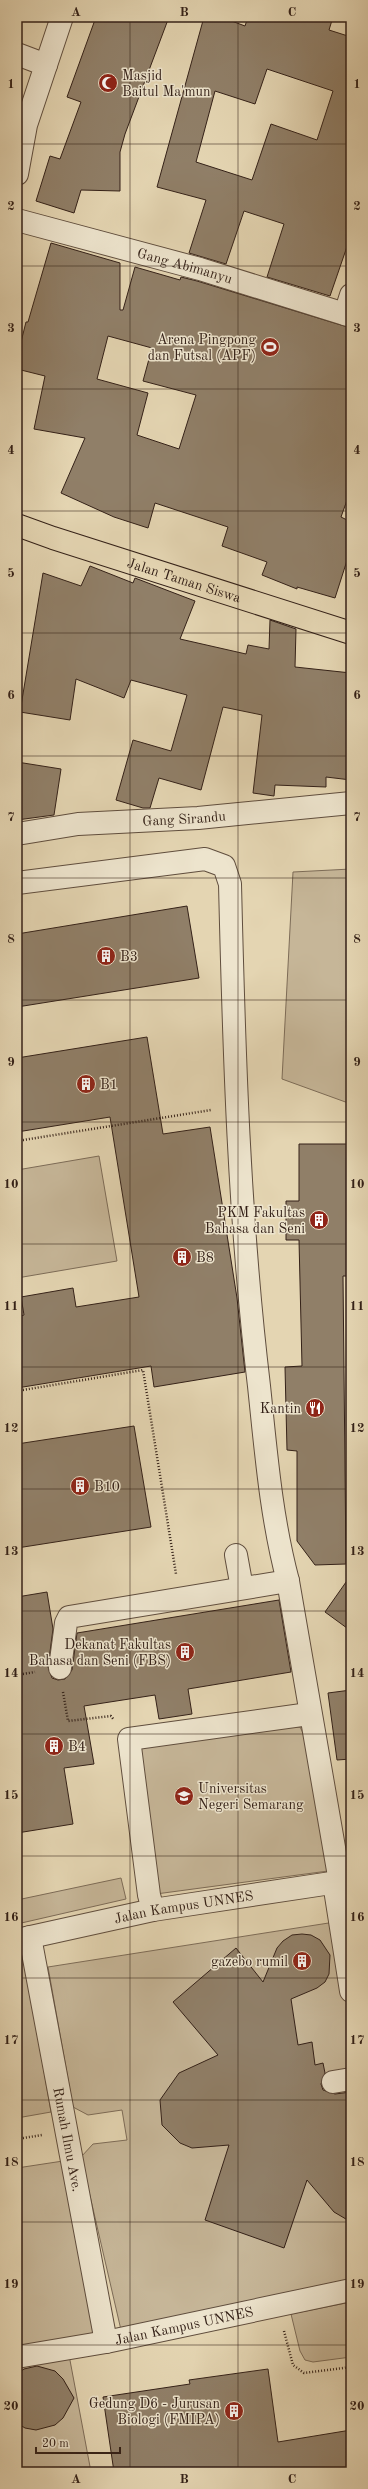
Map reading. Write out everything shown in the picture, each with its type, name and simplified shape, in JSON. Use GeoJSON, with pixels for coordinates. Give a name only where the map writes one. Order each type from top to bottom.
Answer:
{"type":"FeatureCollection","features":[{"type":"Feature","properties":{"kind":"main road","name":"Jalan Taman Siswa"},"geometry":{"type":"LineString","coordinates":[[17,525],[53,538],[351,633]]}},
{"type":"Feature","properties":{"kind":"street"},"geometry":{"type":"LineString","coordinates":[[17,174],[26,125],[62,17]]}},
{"type":"Feature","properties":{"kind":"street"},"geometry":{"type":"LineString","coordinates":[[17,54],[46,65]]}},
{"type":"Feature","properties":{"kind":"street","name":"Gang Abimanyu"},"geometry":{"type":"LineString","coordinates":[[17,220],[349,308]]}},
{"type":"Feature","properties":{"kind":"street","name":"Gang Sirandu"},"geometry":{"type":"LineString","coordinates":[[17,834],[78,824],[198,818],[351,803]]}},
{"type":"Feature","properties":{"kind":"street"},"geometry":{"type":"LineString","coordinates":[[17,883],[205,859],[224,866],[230,884],[236,1106],[248,1298],[276,1535],[288,1581],[309,1714],[342,1882],[351,1991]]}},
{"type":"Feature","properties":{"kind":"street"},"geometry":{"type":"LineString","coordinates":[[236,1555],[242,1588]]}},
{"type":"Feature","properties":{"kind":"street"},"geometry":{"type":"LineString","coordinates":[[60,1668],[66,1623],[69,1617],[180,1597],[288,1581]]}},
{"type":"Feature","properties":{"kind":"street"},"geometry":{"type":"LineString","coordinates":[[153,1910],[149,1895],[129,1739],[309,1714]]}},
{"type":"Feature","properties":{"kind":"street","name":"Jalan Kampus UNNES"},"geometry":{"type":"LineString","coordinates":[[24,1938],[153,1910],[342,1882]]}},
{"type":"Feature","properties":{"kind":"street","name":"Rumah Ilmu Ave."},"geometry":{"type":"LineString","coordinates":[[24,1938],[106,2342]]}},
{"type":"Feature","properties":{"kind":"street","name":"Jalan Kampus UNNES"},"geometry":{"type":"LineString","coordinates":[[17,2357],[106,2342],[351,2290]]}},
{"type":"Feature","properties":{"kind":"path"},"geometry":{"type":"LineString","coordinates":[[17,1141],[236,1106]]}},
{"type":"Feature","properties":{"kind":"path"},"geometry":{"type":"LineString","coordinates":[[17,1391],[143,1370],[180,1597]]}},
{"type":"Feature","properties":{"kind":"path"},"geometry":{"type":"LineString","coordinates":[[17,1675],[60,1668],[68,1721],[110,1716],[129,1739]]}},
{"type":"Feature","properties":{"kind":"path"},"geometry":{"type":"LineString","coordinates":[[278,2305],[293,2365],[304,2373],[351,2367]]}},
{"type":"Feature","properties":{"kind":"shaded area"},"geometry":{"type":"Polygon","coordinates":[[[351,869],[351,1104],[282,1079],[293,872],[351,869]]]}},
{"type":"Feature","properties":{"kind":"shaded area"},"geometry":{"type":"Polygon","coordinates":[[[99,1156],[117,1261],[17,1278],[17,1170],[99,1156]]]}},
{"type":"Feature","properties":{"kind":"shaded area"},"geometry":{"type":"Polygon","coordinates":[[[281,1726],[300,1727],[307,1741],[328,1871],[156,1894],[141,1747],[281,1726]]]}},
{"type":"Feature","properties":{"kind":"shaded area"},"geometry":{"type":"Polygon","coordinates":[[[121,1878],[126,1899],[17,1924],[17,1900],[121,1878]]]}},
{"type":"Feature","properties":{"kind":"shaded area"},"geometry":{"type":"Polygon","coordinates":[[[335,1922],[351,2020],[351,2281],[121,2330],[81,2157],[93,2144],[127,2140],[122,2110],[88,2115],[73,2107],[48,1967],[335,1922]]]}},
{"type":"Feature","properties":{"kind":"shaded area"},"geometry":{"type":"Polygon","coordinates":[[[23,1950],[51,2112],[17,2118],[17,1951],[23,1950]]]}},
{"type":"Feature","properties":{"kind":"shaded area"},"geometry":{"type":"Polygon","coordinates":[[[63,2161],[96,2336],[17,2350],[17,2168],[63,2161]]]}},
{"type":"Feature","properties":{"kind":"shaded area"},"geometry":{"type":"Polygon","coordinates":[[[351,2302],[351,2357],[313,2362],[305,2360],[300,2351],[291,2314],[351,2302]]]}},
{"type":"Feature","properties":{"kind":"shaded area"},"geometry":{"type":"Polygon","coordinates":[[[69,2355],[91,2472],[17,2472],[17,2364],[69,2355]]]}},
{"type":"Feature","properties":{"kind":"building"},"geometry":{"type":"Polygon","coordinates":[[[96,17],[169,17],[125,134],[120,152],[120,191],[81,190],[74,213],[36,201],[50,156],[60,159],[81,102],[67,97],[96,17]]]}},
{"type":"Feature","properties":{"kind":"building"},"geometry":{"type":"Polygon","coordinates":[[[204,17],[221,17],[245,26],[248,17],[333,17],[329,30],[351,37],[351,235],[330,296],[267,277],[284,224],[244,211],[226,264],[189,253],[206,200],[157,187],[204,17]],[[267,69],[255,104],[215,91],[196,162],[252,180],[271,124],[317,140],[333,91],[267,69]]]}},
{"type":"Feature","properties":{"kind":"building"},"geometry":{"type":"Polygon","coordinates":[[[51,243],[120,263],[120,310],[123,310],[135,267],[180,280],[181,277],[197,281],[351,328],[351,489],[341,517],[351,522],[351,548],[335,598],[297,587],[297,589],[262,575],[267,562],[222,546],[228,527],[155,503],[148,528],[114,517],[61,493],[85,438],[34,429],[45,376],[17,369],[17,358],[26,322],[28,322],[51,243]],[[108,336],[97,379],[148,393],[137,435],[179,449],[196,395],[143,381],[152,348],[108,336]]]}},
{"type":"Feature","properties":{"kind":"building"},"geometry":{"type":"Polygon","coordinates":[[[90,566],[133,583],[135,578],[195,601],[180,639],[246,654],[248,645],[269,649],[270,620],[296,629],[295,667],[351,673],[351,780],[326,777],[326,787],[275,785],[274,796],[253,793],[262,715],[223,707],[201,790],[159,778],[150,808],[143,808],[116,800],[133,740],[171,751],[187,695],[131,680],[124,698],[76,679],[70,720],[20,712],[43,573],[81,586],[90,566]]]}},
{"type":"Feature","properties":{"kind":"building"},"geometry":{"type":"Polygon","coordinates":[[[17,762],[61,769],[54,815],[17,820],[17,762]]]}},
{"type":"Feature","properties":{"kind":"building","name":"B3"},"geometry":{"type":"Polygon","coordinates":[[[187,906],[199,978],[17,1007],[17,934],[187,906]]]}},
{"type":"Feature","properties":{"kind":"building"},"geometry":{"type":"Polygon","coordinates":[[[147,1037],[163,1134],[210,1127],[237,1298],[245,1372],[154,1387],[151,1366],[17,1388],[17,1317],[24,1315],[21,1297],[73,1288],[76,1307],[139,1297],[110,1117],[17,1132],[17,1058],[147,1037]]]}},
{"type":"Feature","properties":{"kind":"building"},"geometry":{"type":"Polygon","coordinates":[[[299,1144],[351,1144],[351,1276],[343,1276],[346,1564],[315,1565],[297,1541],[297,1451],[287,1450],[285,1367],[302,1366],[299,1240],[286,1240],[286,1201],[299,1201],[299,1144]]]}},
{"type":"Feature","properties":{"kind":"building","name":"B10"},"geometry":{"type":"Polygon","coordinates":[[[134,1426],[151,1527],[17,1548],[17,1444],[134,1426]]]}},
{"type":"Feature","properties":{"kind":"building"},"geometry":{"type":"Polygon","coordinates":[[[351,1575],[351,1631],[325,1612],[351,1575]]]}},
{"type":"Feature","properties":{"kind":"building"},"geometry":{"type":"Polygon","coordinates":[[[47,1592],[53,1629],[48,1667],[52,1678],[58,1680],[65,1679],[72,1670],[77,1633],[279,1600],[291,1672],[188,1689],[192,1714],[159,1719],[155,1695],[84,1706],[94,1764],[64,1768],[73,1824],[17,1833],[17,1597],[47,1592]]]}},
{"type":"Feature","properties":{"kind":"building"},"geometry":{"type":"Polygon","coordinates":[[[351,1690],[351,1759],[337,1760],[328,1693],[351,1690]]]}},
{"type":"Feature","properties":{"kind":"building"},"geometry":{"type":"Polygon","coordinates":[[[292,1935],[311,1935],[320,1940],[330,1955],[329,1974],[325,1982],[317,1988],[291,1999],[298,2045],[312,2042],[315,2065],[323,2063],[325,2073],[321,2084],[323,2090],[335,2094],[351,2092],[351,2222],[334,2212],[307,2180],[284,2248],[205,2220],[229,2145],[192,2148],[180,2143],[162,2125],[160,2100],[179,2073],[218,2055],[173,2002],[236,1948],[263,1982],[277,1948],[283,1941],[292,1935]]]}},
{"type":"Feature","properties":{"kind":"building"},"geometry":{"type":"Polygon","coordinates":[[[37,2366],[55,2371],[63,2379],[74,2398],[63,2418],[55,2425],[36,2430],[25,2428],[17,2423],[17,2374],[24,2369],[37,2366]]]}},
{"type":"Feature","properties":{"kind":"building"},"geometry":{"type":"Polygon","coordinates":[[[268,2369],[278,2442],[351,2430],[351,2472],[114,2472],[103,2397],[190,2384],[189,2380],[268,2369]]]}},
{"type":"Feature","properties":{"kind":"place","name":"Masjid Baitul Ma'mun"},"geometry":{"type":"Point","coordinates":[108,83]}},
{"type":"Feature","properties":{"kind":"place","name":"Arena Pingpong dan Futsal (APF)"},"geometry":{"type":"Point","coordinates":[270,347]}},
{"type":"Feature","properties":{"kind":"place","name":"B3"},"geometry":{"type":"Point","coordinates":[106,956]}},
{"type":"Feature","properties":{"kind":"place","name":"B1"},"geometry":{"type":"Point","coordinates":[86,1084]}},
{"type":"Feature","properties":{"kind":"place","name":"PKM Fakultas Bahasa dan Seni"},"geometry":{"type":"Point","coordinates":[319,1220]}},
{"type":"Feature","properties":{"kind":"place","name":"B8"},"geometry":{"type":"Point","coordinates":[182,1257]}},
{"type":"Feature","properties":{"kind":"place","name":"Kantin"},"geometry":{"type":"Point","coordinates":[315,1408]}},
{"type":"Feature","properties":{"kind":"place","name":"B10"},"geometry":{"type":"Point","coordinates":[80,1486]}},
{"type":"Feature","properties":{"kind":"place","name":"Dekanat Fakultas Bahasa dan Seni (FBS)"},"geometry":{"type":"Point","coordinates":[185,1652]}},
{"type":"Feature","properties":{"kind":"place","name":"B4"},"geometry":{"type":"Point","coordinates":[54,1746]}},
{"type":"Feature","properties":{"kind":"place","name":"Universitas Negeri Semarang"},"geometry":{"type":"Point","coordinates":[184,1796]}},
{"type":"Feature","properties":{"kind":"place","name":"gazebo rumil"},"geometry":{"type":"Point","coordinates":[302,1961]}},
{"type":"Feature","properties":{"kind":"place","name":"Gedung D6 - Jurusan Biologi (FMIPA)"},"geometry":{"type":"Point","coordinates":[234,2411]}}]}
